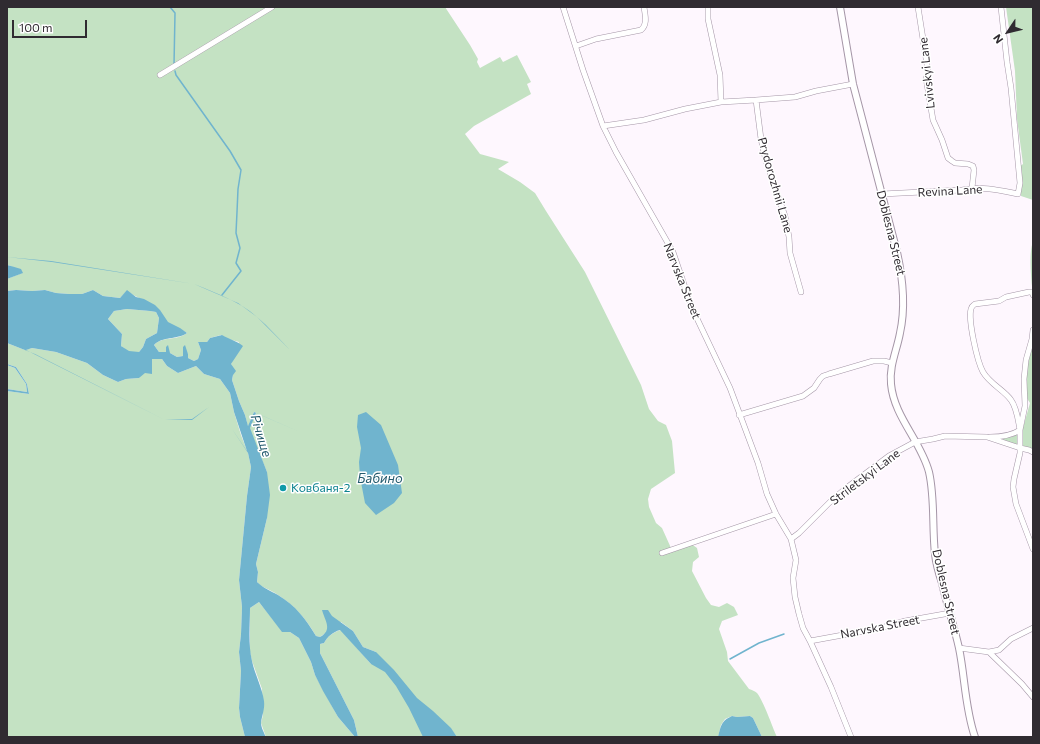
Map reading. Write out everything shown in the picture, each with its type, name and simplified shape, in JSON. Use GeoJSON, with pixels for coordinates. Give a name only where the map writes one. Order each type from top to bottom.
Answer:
{"type":"FeatureCollection","features":[{"type":"Feature","properties":{"kind":"street"},"geometry":{"type":"LineString","coordinates":[[160,74],[272,7]]}},
{"type":"Feature","properties":{"kind":"street","name":"Narvska Street"},"geometry":{"type":"LineString","coordinates":[[563,7],[603,126],[616,152],[673,252],[692,308],[730,388],[758,463],[767,494],[776,514],[791,539],[796,560],[793,578],[795,596],[803,628],[851,737]]}},
{"type":"Feature","properties":{"kind":"street"},"geometry":{"type":"LineString","coordinates":[[576,46],[596,38],[641,30],[644,28],[646,22],[644,7]]}},
{"type":"Feature","properties":{"kind":"street"},"geometry":{"type":"LineString","coordinates":[[708,7],[708,19],[720,75],[721,102]]}},
{"type":"Feature","properties":{"kind":"street","name":"Doblesna Street"},"geometry":{"type":"LineString","coordinates":[[840,7],[853,84],[902,274],[904,294],[903,314],[890,373],[892,395],[929,472],[935,555],[959,648],[970,718],[975,737]]}},
{"type":"Feature","properties":{"kind":"street","name":"Lvivskyi Lane"},"geometry":{"type":"LineString","coordinates":[[918,7],[928,71],[926,78],[933,120],[948,158],[955,163],[968,164],[972,166],[974,170],[972,188]]}},
{"type":"Feature","properties":{"kind":"street","name":"Revina Lane"},"geometry":{"type":"LineString","coordinates":[[882,194],[984,188],[1018,194],[1020,183],[1011,88],[1001,7]]}},
{"type":"Feature","properties":{"kind":"street"},"geometry":{"type":"LineString","coordinates":[[603,126],[644,120],[685,109],[721,102],[795,97],[816,91],[853,84]]}},
{"type":"Feature","properties":{"kind":"street","name":"Prydorozhnii Lane"},"geometry":{"type":"LineString","coordinates":[[756,100],[761,139],[766,161],[785,216],[790,253],[801,292]]}},
{"type":"Feature","properties":{"kind":"street"},"geometry":{"type":"LineString","coordinates":[[1033,294],[1030,292],[1006,297],[999,301],[975,304],[972,306],[971,311],[974,345],[983,372],[994,386],[1008,396],[1012,402],[1018,419],[1020,430],[1020,453],[1013,487],[1016,504],[1033,549]]}},
{"type":"Feature","properties":{"kind":"street"},"geometry":{"type":"LineString","coordinates":[[987,438],[1013,435],[1020,430],[1025,406],[1024,379],[1026,360],[1033,330]]}},
{"type":"Feature","properties":{"kind":"street"},"geometry":{"type":"LineString","coordinates":[[739,415],[803,396],[814,388],[823,376],[873,361],[892,363]]}},
{"type":"Feature","properties":{"kind":"street","name":"Striletskyi Lane"},"geometry":{"type":"LineString","coordinates":[[791,539],[845,489],[889,456],[915,442],[945,436],[987,438],[1033,452]]}},
{"type":"Feature","properties":{"kind":"street"},"geometry":{"type":"LineString","coordinates":[[662,552],[776,514]]}},
{"type":"Feature","properties":{"kind":"street","name":"Narvska Street"},"geometry":{"type":"LineString","coordinates":[[810,641],[950,613]]}},
{"type":"Feature","properties":{"kind":"street"},"geometry":{"type":"LineString","coordinates":[[959,648],[989,652],[999,650],[1011,639],[1033,628]]}},
{"type":"Feature","properties":{"kind":"street"},"geometry":{"type":"LineString","coordinates":[[989,652],[1022,684],[1033,697]]}},
{"type":"Feature","properties":{"kind":"green space"},"geometry":{"type":"Polygon","coordinates":[[[7,7],[445,7],[470,45],[478,59],[477,62],[480,68],[500,57],[503,62],[517,55],[531,82],[527,84],[531,94],[474,126],[465,134],[480,154],[509,162],[498,169],[535,193],[585,272],[641,385],[649,409],[658,421],[666,425],[672,441],[675,473],[651,489],[648,499],[649,507],[656,523],[662,528],[671,548],[690,543],[697,548],[699,557],[693,562],[692,571],[711,605],[719,607],[727,603],[734,607],[738,615],[722,621],[719,629],[727,652],[728,661],[749,689],[756,692],[760,697],[777,737],[762,737],[753,718],[750,716],[732,716],[725,719],[721,725],[718,737],[457,737],[451,729],[452,737],[358,737],[354,720],[320,653],[320,644],[324,643],[333,633],[341,630],[371,664],[376,652],[363,647],[353,631],[341,622],[320,637],[316,636],[308,623],[293,607],[257,582],[258,572],[256,564],[267,518],[267,472],[249,428],[256,413],[254,412],[248,427],[232,380],[233,375],[231,364],[239,342],[221,335],[210,338],[207,342],[198,342],[201,350],[198,359],[194,361],[188,358],[188,354],[183,347],[183,356],[177,357],[170,353],[159,352],[154,345],[157,342],[179,337],[187,333],[167,322],[159,310],[154,306],[127,291],[120,298],[103,296],[93,290],[82,294],[56,293],[45,290],[7,291],[7,279],[22,273],[7,265],[7,7]]]}},
{"type":"Feature","properties":{"kind":"green space"},"geometry":{"type":"Polygon","coordinates":[[[1006,7],[1033,7],[1033,200],[1021,196],[1019,167],[1023,164],[1017,119],[1015,71],[1006,7]]]}},
{"type":"Feature","properties":{"kind":"green space"},"geometry":{"type":"Polygon","coordinates":[[[1033,242],[1033,290],[1031,251],[1033,242]]]}},
{"type":"Feature","properties":{"kind":"green space"},"geometry":{"type":"Polygon","coordinates":[[[127,309],[156,312],[159,318],[157,333],[146,339],[139,352],[129,352],[121,346],[122,334],[108,319],[114,311],[127,309]]]}},
{"type":"Feature","properties":{"kind":"green space"},"geometry":{"type":"Polygon","coordinates":[[[1033,342],[1033,450],[1003,441],[1003,438],[1012,437],[1022,431],[1030,403],[1026,397],[1025,380],[1027,360],[1033,342]]]}},
{"type":"Feature","properties":{"kind":"green space"},"geometry":{"type":"Polygon","coordinates":[[[7,343],[25,350],[32,348],[56,352],[87,363],[103,375],[118,382],[126,379],[139,378],[152,359],[162,359],[167,366],[178,373],[196,366],[204,374],[220,379],[230,393],[234,412],[248,453],[251,467],[239,580],[242,607],[239,652],[241,671],[239,708],[245,737],[7,737],[7,391],[29,394],[27,384],[16,367],[7,364],[7,343]]]}},
{"type":"Feature","properties":{"kind":"green space"},"geometry":{"type":"Polygon","coordinates":[[[7,365],[15,368],[26,384],[27,392],[7,389],[7,365]]]}},
{"type":"Feature","properties":{"kind":"green space"},"geometry":{"type":"Polygon","coordinates":[[[259,602],[282,631],[290,632],[299,638],[311,662],[315,675],[338,717],[355,737],[266,737],[261,723],[263,715],[262,689],[250,652],[250,608],[259,602]]]}},
{"type":"Feature","properties":{"kind":"water"},"geometry":{"type":"Polygon","coordinates":[[[7,257],[51,261],[194,284],[52,262],[7,257]]]}},
{"type":"Feature","properties":{"kind":"water"},"geometry":{"type":"Polygon","coordinates":[[[7,265],[21,269],[23,273],[7,279],[7,265]]]}},
{"type":"Feature","properties":{"kind":"water"},"geometry":{"type":"Polygon","coordinates":[[[45,290],[56,293],[82,294],[93,290],[103,296],[120,298],[127,290],[136,297],[144,299],[155,305],[168,322],[187,333],[179,337],[157,342],[154,345],[159,352],[166,352],[166,347],[168,345],[170,353],[177,357],[183,356],[183,347],[185,345],[188,358],[194,361],[198,359],[201,350],[198,342],[207,342],[210,338],[222,335],[243,346],[231,364],[236,371],[232,380],[248,426],[254,412],[300,432],[256,413],[250,428],[267,472],[270,495],[267,518],[256,564],[258,572],[257,582],[264,588],[284,599],[295,608],[316,636],[320,637],[326,631],[327,625],[322,610],[328,610],[332,616],[353,631],[363,647],[376,652],[394,670],[417,698],[451,728],[457,737],[423,737],[396,686],[385,672],[371,664],[340,630],[333,633],[324,643],[320,644],[320,653],[354,720],[358,737],[355,737],[338,717],[323,691],[299,638],[290,632],[282,632],[259,602],[250,608],[250,641],[252,661],[264,701],[261,723],[266,737],[245,737],[239,708],[241,671],[239,652],[242,607],[239,580],[251,467],[248,453],[232,429],[247,451],[234,412],[230,393],[220,379],[204,374],[196,366],[178,373],[167,366],[162,359],[152,359],[152,374],[145,373],[139,378],[126,379],[118,382],[103,375],[87,363],[56,352],[32,348],[26,350],[30,352],[7,343],[7,291],[45,290]],[[127,309],[114,311],[108,319],[122,334],[121,346],[129,351],[139,352],[146,339],[157,333],[159,318],[156,312],[127,309]]]}},
{"type":"Feature","properties":{"kind":"water"},"geometry":{"type":"Polygon","coordinates":[[[257,317],[270,329],[290,350],[257,317]]]}},
{"type":"Feature","properties":{"kind":"water"},"geometry":{"type":"Polygon","coordinates":[[[7,364],[16,367],[27,384],[29,394],[7,391],[7,389],[27,392],[26,384],[15,368],[7,364]]]}},
{"type":"Feature","properties":{"kind":"water"},"geometry":{"type":"Polygon","coordinates":[[[209,407],[192,420],[165,420],[192,419],[209,407]]]}},
{"type":"Feature","properties":{"kind":"water","name":"Бабино"},"geometry":{"type":"Polygon","coordinates":[[[366,412],[381,425],[398,465],[402,493],[394,503],[376,515],[365,503],[360,477],[359,462],[361,448],[357,427],[358,415],[366,412]]]}},
{"type":"Feature","properties":{"kind":"water"},"geometry":{"type":"Polygon","coordinates":[[[732,716],[750,716],[753,718],[762,737],[718,737],[724,722],[732,716]]]}},
{"type":"Feature","properties":{"kind":"waterway"},"geometry":{"type":"LineString","coordinates":[[170,7],[175,13],[174,65]]}},
{"type":"Feature","properties":{"kind":"waterway"},"geometry":{"type":"LineString","coordinates":[[175,71],[176,75],[230,151],[241,170],[238,189],[236,233],[240,248],[236,263],[241,271],[222,295]]}},
{"type":"Feature","properties":{"kind":"waterway"},"geometry":{"type":"LineString","coordinates":[[730,659],[759,643],[784,634]]}},
{"type":"Feature","properties":{"kind":"place","name":"Ковбаня-2"},"geometry":{"type":"Point","coordinates":[283,488]}},
{"type":"Feature","properties":{"kind":"water label","name":"Річище"},"geometry":{"type":"Point","coordinates":[261,436]}}]}
